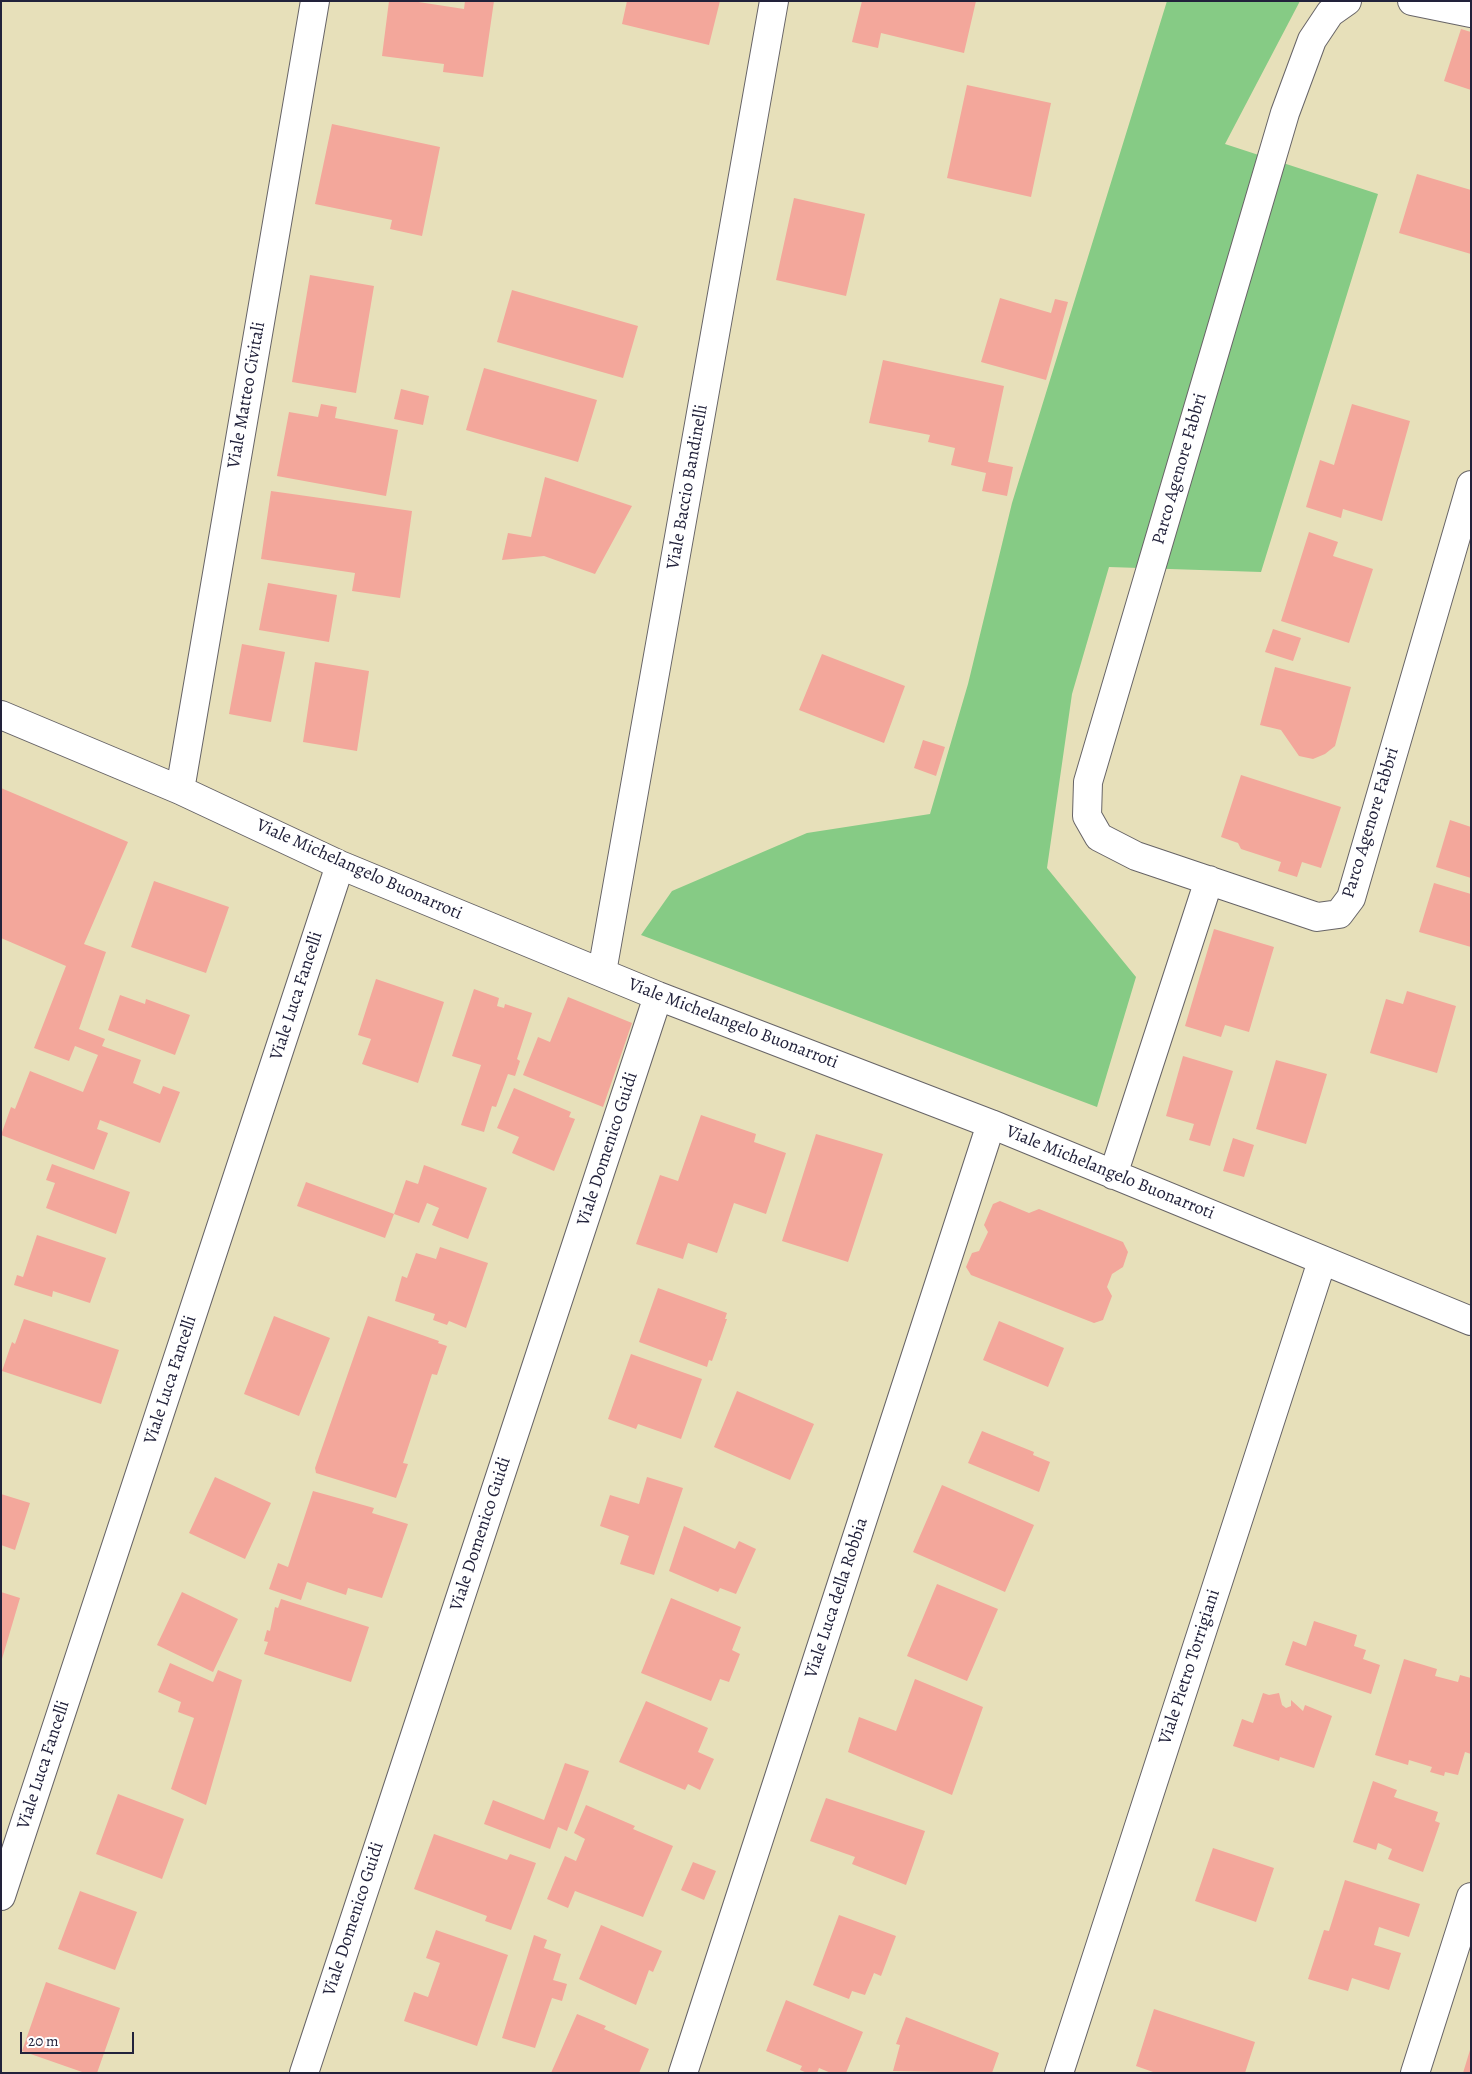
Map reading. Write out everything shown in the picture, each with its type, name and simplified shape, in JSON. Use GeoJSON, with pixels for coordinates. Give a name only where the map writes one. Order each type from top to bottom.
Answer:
{"type":"FeatureCollection","features":[{"type":"Feature","properties":{"kind":"street","name":"Viale Matteo Civitali"},"geometry":{"type":"LineString","coordinates":[[180,790],[315,1]]}},
{"type":"Feature","properties":{"kind":"street","name":"Viale Baccio Bandinelli"},"geometry":{"type":"LineString","coordinates":[[602,972],[774,1]]}},
{"type":"Feature","properties":{"kind":"street","name":"Parco Agenore Fabbri"},"geometry":{"type":"LineString","coordinates":[[1347,1],[1330,13],[1312,40],[1285,113],[1088,782],[1087,816],[1099,837],[1136,856],[1317,917],[1339,914],[1352,898],[1471,484]]}},
{"type":"Feature","properties":{"kind":"street"},"geometry":{"type":"LineString","coordinates":[[1412,1],[1471,14]]}},
{"type":"Feature","properties":{"kind":"street","name":"Viale Michelangelo Buonarroti"},"geometry":{"type":"LineString","coordinates":[[1,715],[180,790],[340,865],[658,996],[991,1124],[1471,1322]]}},
{"type":"Feature","properties":{"kind":"street","name":"Viale Luca Fancelli"},"geometry":{"type":"LineString","coordinates":[[1,1896],[340,865]]}},
{"type":"Feature","properties":{"kind":"street"},"geometry":{"type":"LineString","coordinates":[[1113,1175],[1209,880]]}},
{"type":"Feature","properties":{"kind":"street","name":"Viale Domenico Guidi"},"geometry":{"type":"LineString","coordinates":[[304,2073],[658,996]]}},
{"type":"Feature","properties":{"kind":"street","name":"Viale Luca della Robbia"},"geometry":{"type":"LineString","coordinates":[[683,2073],[991,1124]]}},
{"type":"Feature","properties":{"kind":"street","name":"Viale Pietro Torrigiani"},"geometry":{"type":"LineString","coordinates":[[1059,2073],[1322,1261]]}},
{"type":"Feature","properties":{"kind":"street"},"geometry":{"type":"LineString","coordinates":[[1415,2073],[1471,1897]]}},
{"type":"Feature","properties":{"kind":"green space"},"geometry":{"type":"Polygon","coordinates":[[[1167,1],[1300,1],[1225,144],[1378,194],[1261,572],[1109,567],[1072,694],[1047,868],[1136,977],[1097,1107],[641,935],[672,891],[807,833],[930,814],[968,684],[1012,503],[1167,1]]]}},
{"type":"Feature","properties":{"kind":"building"},"geometry":{"type":"Polygon","coordinates":[[[389,1],[412,1],[464,9],[465,1],[494,1],[483,77],[443,72],[444,64],[382,56],[389,1]]]}},
{"type":"Feature","properties":{"kind":"building"},"geometry":{"type":"Polygon","coordinates":[[[627,1],[720,1],[709,45],[622,24],[627,1]]]}},
{"type":"Feature","properties":{"kind":"building"},"geometry":{"type":"Polygon","coordinates":[[[862,1],[976,1],[964,53],[881,33],[878,48],[852,42],[862,1]]]}},
{"type":"Feature","properties":{"kind":"building"},"geometry":{"type":"Polygon","coordinates":[[[1461,29],[1471,32],[1471,90],[1444,81],[1461,29]]]}},
{"type":"Feature","properties":{"kind":"building"},"geometry":{"type":"Polygon","coordinates":[[[967,85],[1051,103],[1031,197],[947,178],[967,85]]]}},
{"type":"Feature","properties":{"kind":"building"},"geometry":{"type":"Polygon","coordinates":[[[332,124],[440,147],[422,236],[390,229],[392,220],[315,204],[332,124]]]}},
{"type":"Feature","properties":{"kind":"building"},"geometry":{"type":"Polygon","coordinates":[[[1417,174],[1471,190],[1471,254],[1399,233],[1417,174]]]}},
{"type":"Feature","properties":{"kind":"building"},"geometry":{"type":"Polygon","coordinates":[[[794,198],[865,214],[846,296],[776,280],[794,198]]]}},
{"type":"Feature","properties":{"kind":"building"},"geometry":{"type":"Polygon","coordinates":[[[310,275],[374,286],[356,393],[292,382],[310,275]]]}},
{"type":"Feature","properties":{"kind":"building"},"geometry":{"type":"Polygon","coordinates":[[[512,290],[638,326],[623,378],[497,342],[512,290]]]}},
{"type":"Feature","properties":{"kind":"building"},"geometry":{"type":"Polygon","coordinates":[[[1000,298],[1051,313],[1055,299],[1068,302],[1046,380],[981,362],[1000,298]]]}},
{"type":"Feature","properties":{"kind":"building"},"geometry":{"type":"Polygon","coordinates":[[[883,360],[1004,386],[988,462],[1013,467],[1007,496],[982,491],[986,473],[951,465],[955,448],[928,442],[930,435],[869,423],[883,360]]]}},
{"type":"Feature","properties":{"kind":"building"},"geometry":{"type":"Polygon","coordinates":[[[484,368],[597,400],[578,462],[466,430],[484,368]]]}},
{"type":"Feature","properties":{"kind":"building"},"geometry":{"type":"Polygon","coordinates":[[[401,389],[429,396],[423,425],[394,419],[401,389]]]}},
{"type":"Feature","properties":{"kind":"building"},"geometry":{"type":"Polygon","coordinates":[[[321,404],[337,407],[335,418],[398,430],[386,496],[277,476],[289,412],[318,417],[321,404]]]}},
{"type":"Feature","properties":{"kind":"building"},"geometry":{"type":"Polygon","coordinates":[[[1352,404],[1410,421],[1382,521],[1343,509],[1341,518],[1306,507],[1320,460],[1334,465],[1352,404]]]}},
{"type":"Feature","properties":{"kind":"building"},"geometry":{"type":"Polygon","coordinates":[[[545,477],[632,506],[595,574],[544,556],[502,560],[508,533],[531,537],[545,477]]]}},
{"type":"Feature","properties":{"kind":"building"},"geometry":{"type":"Polygon","coordinates":[[[271,491],[412,511],[400,598],[352,591],[355,573],[261,559],[271,491]]]}},
{"type":"Feature","properties":{"kind":"building"},"geometry":{"type":"Polygon","coordinates":[[[1309,532],[1338,542],[1333,556],[1373,569],[1349,643],[1281,621],[1309,532]]]}},
{"type":"Feature","properties":{"kind":"building"},"geometry":{"type":"Polygon","coordinates":[[[268,583],[337,595],[329,642],[259,630],[268,583]]]}},
{"type":"Feature","properties":{"kind":"building"},"geometry":{"type":"Polygon","coordinates":[[[1273,629],[1301,638],[1293,661],[1265,652],[1273,629]]]}},
{"type":"Feature","properties":{"kind":"building"},"geometry":{"type":"Polygon","coordinates":[[[242,644],[285,652],[271,722],[229,714],[242,644]]]}},
{"type":"Feature","properties":{"kind":"building"},"geometry":{"type":"Polygon","coordinates":[[[822,654],[905,686],[884,743],[799,710],[822,654]]]}},
{"type":"Feature","properties":{"kind":"building"},"geometry":{"type":"Polygon","coordinates":[[[315,662],[369,671],[357,751],[303,742],[315,662]]]}},
{"type":"Feature","properties":{"kind":"building"},"geometry":{"type":"Polygon","coordinates":[[[1275,667],[1351,687],[1335,746],[1325,754],[1313,759],[1299,756],[1281,730],[1260,725],[1275,667]]]}},
{"type":"Feature","properties":{"kind":"building"},"geometry":{"type":"Polygon","coordinates":[[[923,740],[945,747],[936,776],[914,768],[923,740]]]}},
{"type":"Feature","properties":{"kind":"building"},"geometry":{"type":"Polygon","coordinates":[[[1241,775],[1341,807],[1321,868],[1302,862],[1297,877],[1278,871],[1281,862],[1241,849],[1238,843],[1221,837],[1241,775]]]}},
{"type":"Feature","properties":{"kind":"building"},"geometry":{"type":"Polygon","coordinates":[[[1,788],[128,842],[84,944],[106,952],[79,1029],[105,1039],[102,1046],[141,1060],[133,1083],[160,1094],[163,1086],[180,1092],[160,1143],[100,1120],[97,1129],[108,1133],[94,1170],[1,1135],[11,1107],[15,1109],[30,1071],[83,1092],[98,1055],[75,1046],[69,1061],[34,1048],[66,966],[1,938],[1,788]]]}},
{"type":"Feature","properties":{"kind":"building"},"geometry":{"type":"Polygon","coordinates":[[[1450,820],[1471,827],[1471,878],[1436,867],[1450,820]]]}},
{"type":"Feature","properties":{"kind":"building"},"geometry":{"type":"Polygon","coordinates":[[[154,881],[229,907],[206,973],[131,947],[154,881]]]}},
{"type":"Feature","properties":{"kind":"building"},"geometry":{"type":"Polygon","coordinates":[[[1434,883],[1471,894],[1471,947],[1419,932],[1434,883]]]}},
{"type":"Feature","properties":{"kind":"building"},"geometry":{"type":"Polygon","coordinates":[[[1214,929],[1274,947],[1249,1032],[1225,1025],[1221,1037],[1185,1026],[1214,929]]]}},
{"type":"Feature","properties":{"kind":"building"},"geometry":{"type":"Polygon","coordinates":[[[376,979],[444,1002],[418,1083],[362,1064],[371,1039],[358,1035],[376,979]]]}},
{"type":"Feature","properties":{"kind":"building"},"geometry":{"type":"Polygon","coordinates":[[[474,989],[499,998],[497,1006],[504,1008],[505,1004],[532,1013],[517,1059],[520,1061],[515,1076],[508,1074],[496,1107],[492,1106],[484,1132],[461,1125],[481,1065],[452,1056],[474,989]]]}},
{"type":"Feature","properties":{"kind":"building"},"geometry":{"type":"Polygon","coordinates":[[[1407,991],[1456,1006],[1437,1073],[1370,1053],[1386,999],[1403,1004],[1407,991]]]}},
{"type":"Feature","properties":{"kind":"building"},"geometry":{"type":"Polygon","coordinates":[[[120,995],[145,1004],[146,999],[190,1015],[175,1055],[108,1030],[120,995]]]}},
{"type":"Feature","properties":{"kind":"building"},"geometry":{"type":"Polygon","coordinates":[[[568,997],[632,1023],[603,1107],[523,1075],[538,1037],[550,1042],[568,997]]]}},
{"type":"Feature","properties":{"kind":"building"},"geometry":{"type":"Polygon","coordinates":[[[1183,1056],[1233,1071],[1210,1146],[1189,1140],[1194,1124],[1166,1116],[1183,1056]]]}},
{"type":"Feature","properties":{"kind":"building"},"geometry":{"type":"Polygon","coordinates":[[[1276,1060],[1327,1074],[1306,1144],[1256,1129],[1276,1060]]]}},
{"type":"Feature","properties":{"kind":"building"},"geometry":{"type":"Polygon","coordinates":[[[514,1088],[571,1112],[569,1117],[575,1119],[554,1171],[512,1153],[519,1137],[497,1128],[514,1088]]]}},
{"type":"Feature","properties":{"kind":"building"},"geometry":{"type":"Polygon","coordinates":[[[701,1115],[756,1134],[754,1142],[786,1153],[766,1214],[734,1203],[717,1253],[688,1243],[683,1259],[636,1244],[660,1175],[678,1181],[701,1115]]]}},
{"type":"Feature","properties":{"kind":"building"},"geometry":{"type":"Polygon","coordinates":[[[816,1134],[883,1154],[848,1262],[782,1241],[816,1134]]]}},
{"type":"Feature","properties":{"kind":"building"},"geometry":{"type":"Polygon","coordinates":[[[1233,1138],[1254,1145],[1244,1177],[1223,1171],[1233,1138]]]}},
{"type":"Feature","properties":{"kind":"building"},"geometry":{"type":"Polygon","coordinates":[[[52,1164],[130,1192],[116,1234],[46,1208],[55,1183],[46,1180],[52,1164]]]}},
{"type":"Feature","properties":{"kind":"building"},"geometry":{"type":"Polygon","coordinates":[[[424,1165],[487,1188],[468,1239],[432,1225],[439,1208],[427,1203],[419,1223],[394,1214],[406,1180],[418,1184],[424,1165]]]}},
{"type":"Feature","properties":{"kind":"building"},"geometry":{"type":"Polygon","coordinates":[[[306,1182],[394,1214],[385,1238],[297,1206],[306,1182]]]}},
{"type":"Feature","properties":{"kind":"building"},"geometry":{"type":"Polygon","coordinates":[[[1000,1201],[1029,1213],[1039,1209],[1123,1242],[1128,1252],[1123,1267],[1112,1274],[1107,1287],[1112,1296],[1103,1320],[1094,1323],[971,1275],[966,1267],[972,1253],[979,1251],[988,1232],[984,1225],[993,1204],[1000,1201]]]}},
{"type":"Feature","properties":{"kind":"building"},"geometry":{"type":"Polygon","coordinates":[[[37,1235],[106,1258],[90,1303],[53,1291],[52,1297],[14,1285],[17,1275],[23,1277],[37,1235]]]}},
{"type":"Feature","properties":{"kind":"building"},"geometry":{"type":"Polygon","coordinates":[[[440,1247],[488,1263],[466,1328],[449,1321],[447,1325],[433,1320],[435,1314],[395,1301],[402,1276],[407,1278],[416,1253],[436,1259],[440,1247]]]}},
{"type":"Feature","properties":{"kind":"building"},"geometry":{"type":"Polygon","coordinates":[[[658,1288],[727,1313],[725,1319],[727,1319],[712,1361],[709,1360],[707,1367],[639,1342],[658,1288]]]}},
{"type":"Feature","properties":{"kind":"building"},"geometry":{"type":"Polygon","coordinates":[[[274,1316],[330,1338],[299,1416],[244,1394],[274,1316]]]}},
{"type":"Feature","properties":{"kind":"building"},"geometry":{"type":"Polygon","coordinates":[[[368,1316],[439,1341],[438,1343],[447,1346],[437,1375],[432,1374],[403,1463],[408,1464],[396,1498],[316,1473],[315,1468],[368,1316]]]}},
{"type":"Feature","properties":{"kind":"building"},"geometry":{"type":"Polygon","coordinates":[[[24,1319],[119,1350],[101,1404],[2,1371],[12,1342],[15,1344],[24,1319]]]}},
{"type":"Feature","properties":{"kind":"building"},"geometry":{"type":"Polygon","coordinates":[[[999,1321],[1064,1348],[1048,1387],[983,1360],[999,1321]]]}},
{"type":"Feature","properties":{"kind":"building"},"geometry":{"type":"Polygon","coordinates":[[[631,1354],[702,1379],[681,1439],[638,1424],[636,1429],[608,1419],[631,1354]]]}},
{"type":"Feature","properties":{"kind":"building"},"geometry":{"type":"Polygon","coordinates":[[[737,1391],[814,1424],[790,1480],[714,1447],[737,1391]]]}},
{"type":"Feature","properties":{"kind":"building"},"geometry":{"type":"Polygon","coordinates":[[[982,1431],[1034,1452],[1033,1455],[1050,1462],[1039,1492],[968,1463],[982,1431]]]}},
{"type":"Feature","properties":{"kind":"building"},"geometry":{"type":"Polygon","coordinates":[[[215,1477],[271,1503],[245,1559],[189,1533],[215,1477]]]}},
{"type":"Feature","properties":{"kind":"building"},"geometry":{"type":"Polygon","coordinates":[[[647,1477],[683,1488],[654,1575],[620,1564],[629,1536],[600,1526],[610,1495],[639,1504],[647,1477]]]}},
{"type":"Feature","properties":{"kind":"building"},"geometry":{"type":"Polygon","coordinates":[[[942,1485],[1034,1525],[1005,1592],[913,1552],[942,1485]]]}},
{"type":"Feature","properties":{"kind":"building"},"geometry":{"type":"Polygon","coordinates":[[[313,1491],[374,1508],[372,1513],[408,1524],[382,1598],[348,1588],[346,1595],[307,1582],[301,1600],[269,1589],[278,1563],[288,1567],[313,1491]]]}},
{"type":"Feature","properties":{"kind":"building"},"geometry":{"type":"Polygon","coordinates":[[[1,1494],[30,1503],[15,1550],[1,1545],[1,1494]]]}},
{"type":"Feature","properties":{"kind":"building"},"geometry":{"type":"Polygon","coordinates":[[[684,1526],[735,1549],[739,1541],[756,1549],[736,1594],[720,1588],[718,1592],[669,1571],[684,1526]]]}},
{"type":"Feature","properties":{"kind":"building"},"geometry":{"type":"Polygon","coordinates":[[[937,1584],[998,1609],[967,1681],[907,1656],[937,1584]]]}},
{"type":"Feature","properties":{"kind":"building"},"geometry":{"type":"Polygon","coordinates":[[[1,1592],[20,1598],[2,1659],[1,1659],[1,1592]]]}},
{"type":"Feature","properties":{"kind":"building"},"geometry":{"type":"Polygon","coordinates":[[[182,1592],[238,1619],[213,1672],[157,1645],[182,1592]]]}},
{"type":"Feature","properties":{"kind":"building"},"geometry":{"type":"Polygon","coordinates":[[[671,1598],[741,1627],[732,1650],[740,1654],[729,1682],[720,1679],[711,1701],[641,1673],[671,1598]]]}},
{"type":"Feature","properties":{"kind":"building"},"geometry":{"type":"Polygon","coordinates":[[[281,1599],[369,1627],[351,1682],[264,1654],[268,1642],[264,1641],[267,1630],[270,1631],[275,1607],[278,1608],[281,1599]]]}},
{"type":"Feature","properties":{"kind":"building"},"geometry":{"type":"Polygon","coordinates":[[[1314,1621],[1357,1635],[1354,1646],[1366,1650],[1363,1659],[1380,1665],[1371,1694],[1285,1665],[1293,1641],[1306,1646],[1314,1621]]]}},
{"type":"Feature","properties":{"kind":"building"},"geometry":{"type":"Polygon","coordinates":[[[1404,1659],[1437,1669],[1435,1676],[1458,1682],[1460,1675],[1471,1678],[1471,1754],[1465,1752],[1458,1775],[1445,1772],[1444,1776],[1430,1772],[1432,1767],[1409,1760],[1408,1765],[1375,1755],[1404,1659]]]}},
{"type":"Feature","properties":{"kind":"building"},"geometry":{"type":"Polygon","coordinates":[[[170,1663],[213,1682],[218,1670],[242,1680],[206,1805],[171,1789],[194,1718],[178,1712],[181,1702],[158,1692],[170,1663]]]}},
{"type":"Feature","properties":{"kind":"building"},"geometry":{"type":"Polygon","coordinates":[[[915,1679],[983,1707],[952,1795],[848,1752],[859,1717],[896,1731],[915,1679]]]}},
{"type":"Feature","properties":{"kind":"building"},"geometry":{"type":"Polygon","coordinates":[[[1263,1693],[1269,1695],[1279,1693],[1282,1705],[1286,1708],[1291,1706],[1291,1700],[1303,1711],[1305,1705],[1332,1716],[1314,1768],[1280,1757],[1279,1761],[1233,1746],[1242,1719],[1253,1723],[1263,1693]]]}},
{"type":"Feature","properties":{"kind":"building"},"geometry":{"type":"Polygon","coordinates":[[[646,1701],[708,1728],[698,1752],[714,1759],[700,1790],[688,1784],[685,1790],[619,1762],[646,1701]]]}},
{"type":"Feature","properties":{"kind":"building"},"geometry":{"type":"Polygon","coordinates":[[[565,1763],[589,1771],[567,1831],[558,1827],[550,1849],[484,1824],[493,1800],[544,1820],[565,1763]]]}},
{"type":"Feature","properties":{"kind":"building"},"geometry":{"type":"Polygon","coordinates":[[[1373,1781],[1397,1790],[1394,1797],[1438,1812],[1435,1821],[1440,1823],[1423,1872],[1388,1859],[1392,1849],[1378,1843],[1376,1850],[1353,1842],[1373,1781]]]}},
{"type":"Feature","properties":{"kind":"building"},"geometry":{"type":"Polygon","coordinates":[[[118,1794],[184,1819],[162,1879],[96,1854],[118,1794]]]}},
{"type":"Feature","properties":{"kind":"building"},"geometry":{"type":"Polygon","coordinates":[[[826,1798],[925,1831],[906,1885],[852,1864],[855,1857],[810,1841],[826,1798]]]}},
{"type":"Feature","properties":{"kind":"building"},"geometry":{"type":"Polygon","coordinates":[[[586,1805],[635,1826],[633,1829],[673,1846],[643,1917],[575,1891],[568,1908],[547,1899],[565,1856],[576,1861],[585,1839],[574,1833],[586,1805]]]}},
{"type":"Feature","properties":{"kind":"building"},"geometry":{"type":"Polygon","coordinates":[[[434,1834],[507,1860],[510,1854],[536,1863],[511,1930],[485,1921],[487,1916],[414,1889],[434,1834]]]}},
{"type":"Feature","properties":{"kind":"building"},"geometry":{"type":"Polygon","coordinates":[[[1213,1848],[1274,1868],[1256,1922],[1195,1901],[1213,1848]]]}},
{"type":"Feature","properties":{"kind":"building"},"geometry":{"type":"Polygon","coordinates":[[[693,1862],[716,1871],[704,1900],[681,1890],[693,1862]]]}},
{"type":"Feature","properties":{"kind":"building"},"geometry":{"type":"Polygon","coordinates":[[[1345,1880],[1420,1904],[1409,1937],[1379,1927],[1374,1945],[1401,1953],[1389,1990],[1352,1978],[1348,1991],[1308,1979],[1324,1930],[1329,1931],[1345,1880]]]}},
{"type":"Feature","properties":{"kind":"building"},"geometry":{"type":"Polygon","coordinates":[[[80,1891],[137,1912],[115,1970],[58,1949],[80,1891]]]}},
{"type":"Feature","properties":{"kind":"building"},"geometry":{"type":"Polygon","coordinates":[[[839,1915],[896,1936],[881,1976],[874,1973],[865,1995],[852,1991],[849,1999],[813,1985],[839,1915]]]}},
{"type":"Feature","properties":{"kind":"building"},"geometry":{"type":"Polygon","coordinates":[[[601,1925],[662,1951],[653,1972],[649,1970],[636,2005],[579,1979],[601,1925]]]}},
{"type":"Feature","properties":{"kind":"building"},"geometry":{"type":"Polygon","coordinates":[[[436,1930],[508,1955],[477,2046],[404,2021],[414,1992],[428,1997],[440,1963],[426,1958],[436,1930]]]}},
{"type":"Feature","properties":{"kind":"building"},"geometry":{"type":"Polygon","coordinates":[[[534,1935],[547,1940],[544,1948],[561,1954],[553,1980],[567,1984],[562,2001],[552,1998],[535,2048],[502,2038],[534,1935]]]}},
{"type":"Feature","properties":{"kind":"building"},"geometry":{"type":"Polygon","coordinates":[[[46,1982],[120,2008],[97,2073],[85,2073],[22,2051],[46,1982]]]}},
{"type":"Feature","properties":{"kind":"building"},"geometry":{"type":"Polygon","coordinates":[[[786,2000],[863,2032],[846,2073],[831,2073],[819,2068],[817,2073],[807,2073],[800,2070],[802,2066],[766,2051],[786,2000]]]}},
{"type":"Feature","properties":{"kind":"building"},"geometry":{"type":"Polygon","coordinates":[[[1154,2009],[1255,2042],[1245,2073],[1156,2073],[1136,2066],[1154,2009]]]}},
{"type":"Feature","properties":{"kind":"building"},"geometry":{"type":"Polygon","coordinates":[[[577,2014],[606,2026],[604,2029],[649,2049],[639,2073],[551,2073],[577,2014]]]}},
{"type":"Feature","properties":{"kind":"building"},"geometry":{"type":"Polygon","coordinates":[[[906,2017],[999,2053],[992,2073],[893,2071],[900,2045],[896,2044],[906,2017]]]}},
{"type":"Feature","properties":{"kind":"building"},"geometry":{"type":"Polygon","coordinates":[[[1470,2050],[1471,2073],[1463,2073],[1470,2050]]]}}]}
